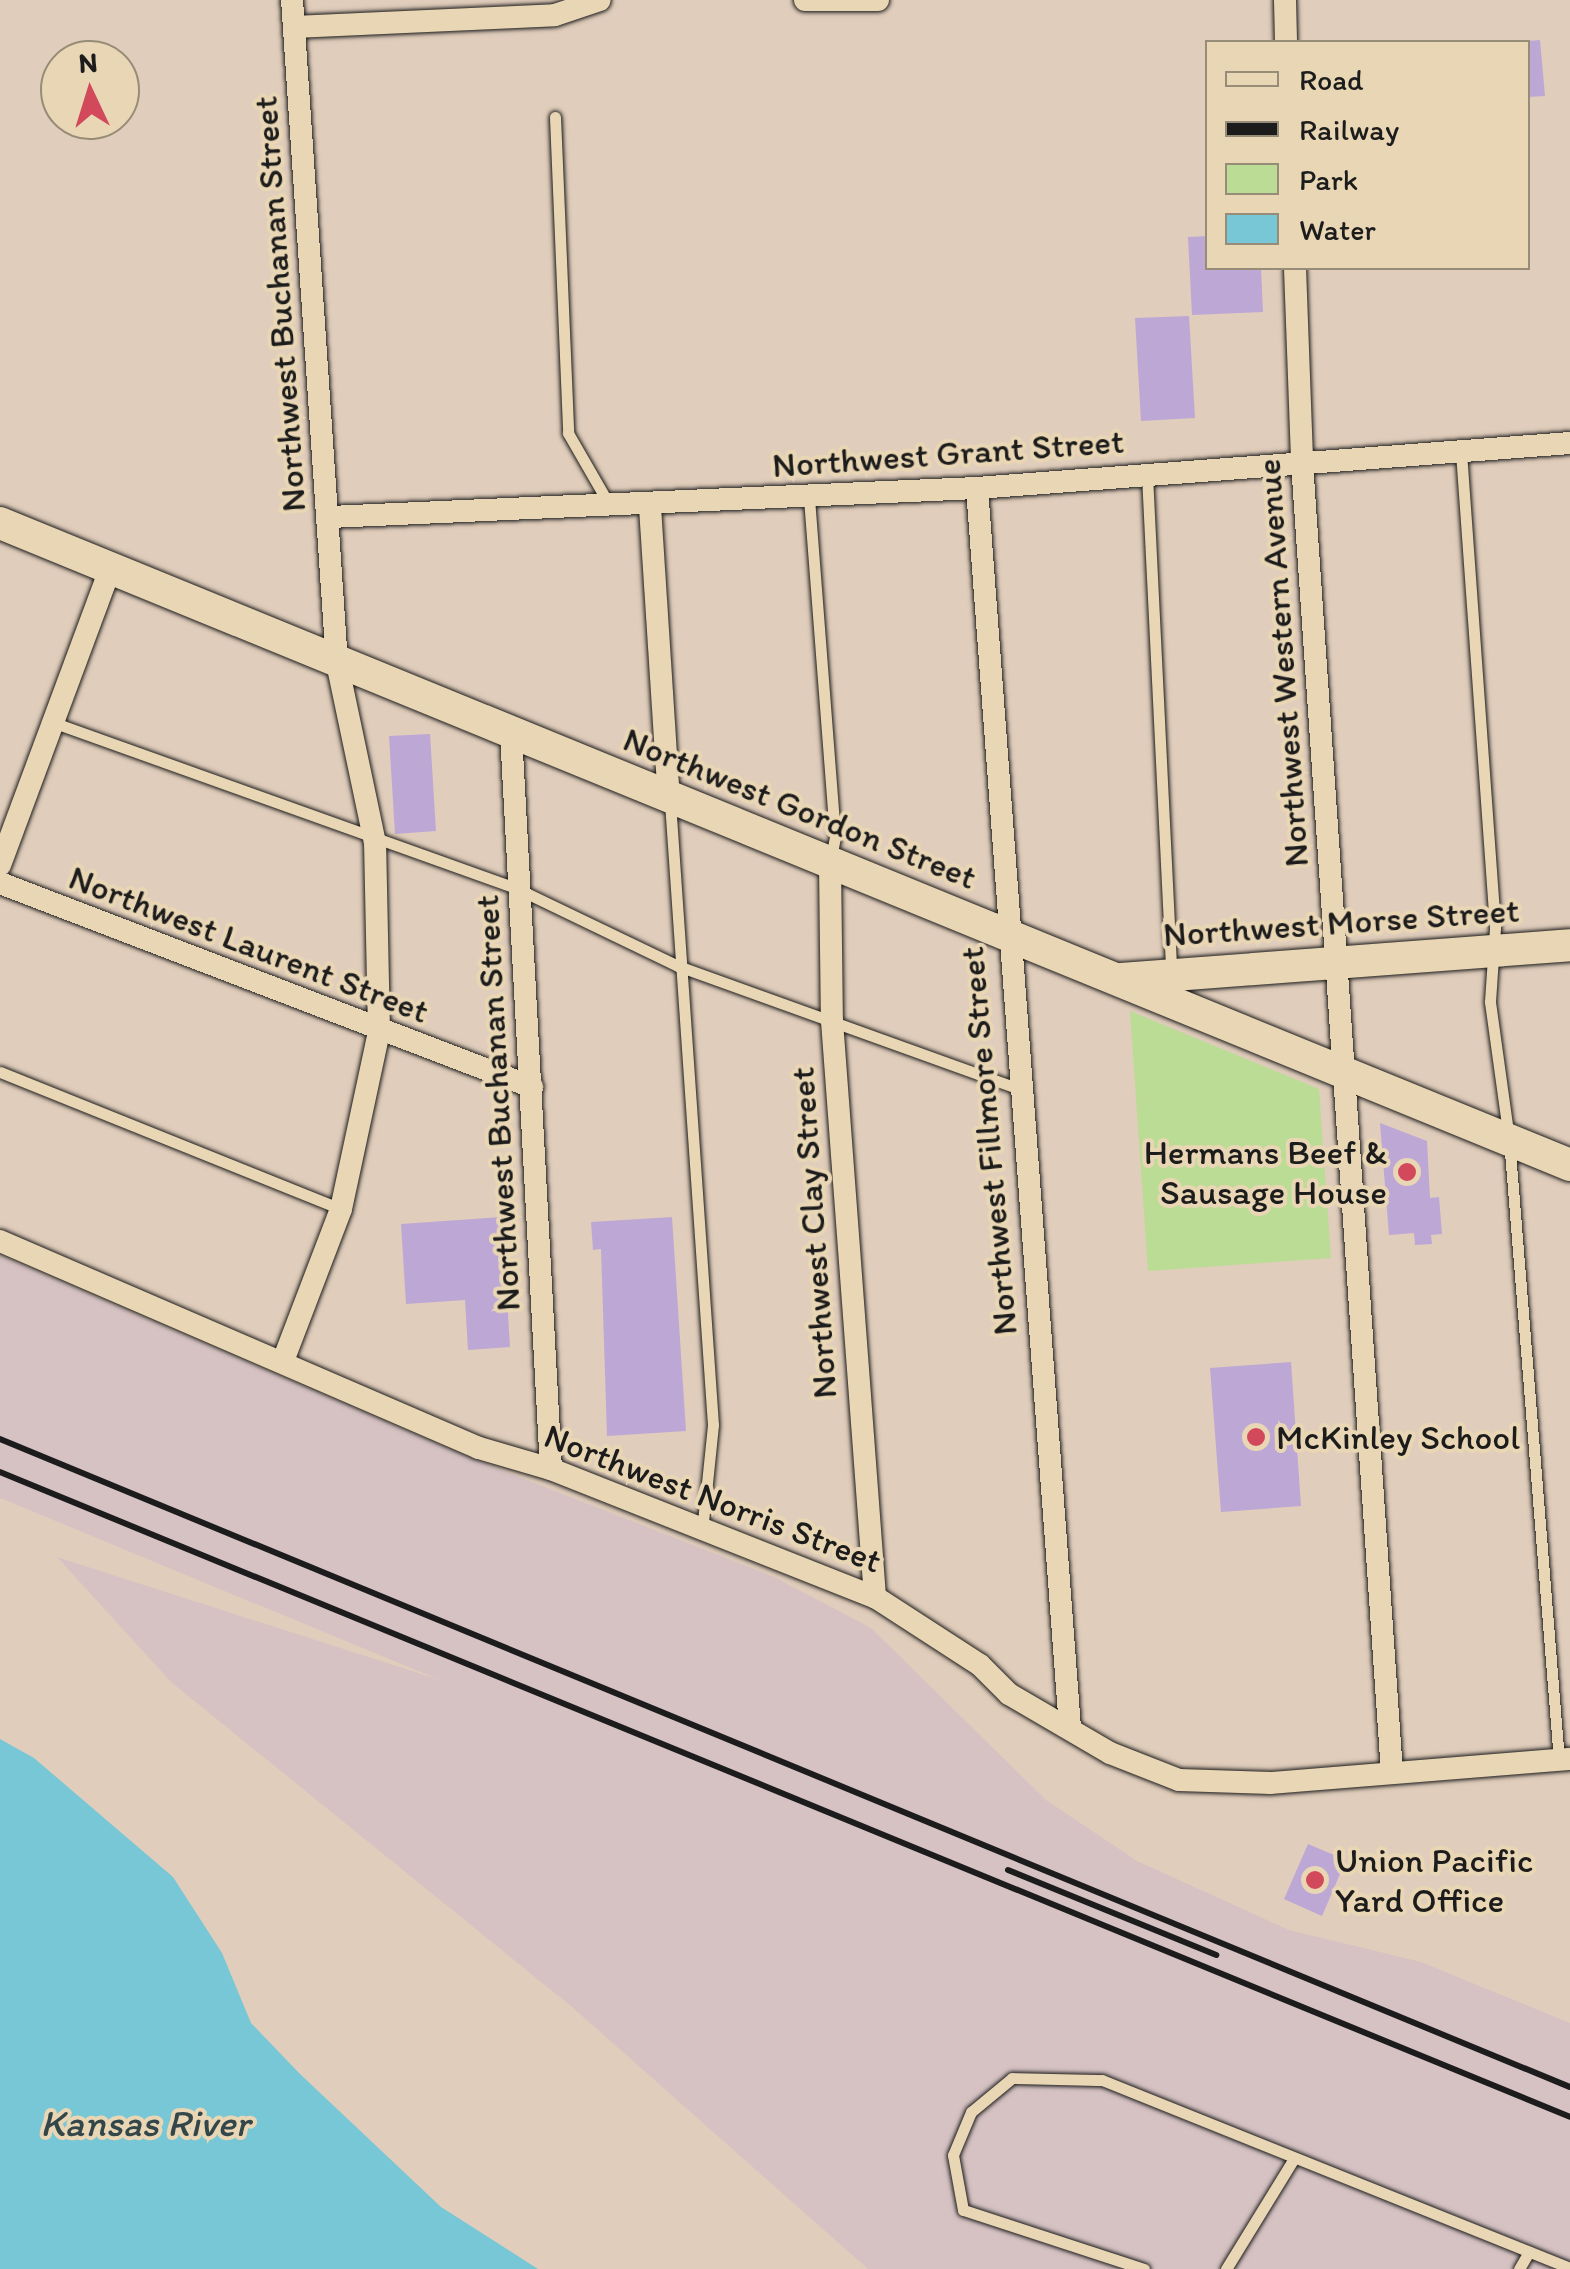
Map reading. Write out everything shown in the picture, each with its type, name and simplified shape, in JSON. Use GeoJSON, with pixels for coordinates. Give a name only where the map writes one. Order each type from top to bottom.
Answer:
{"type":"FeatureCollection","features":[{"type":"Feature","properties":{"kind":"main road","name":"Northwest Gordon Street"},"geometry":{"type":"LineString","coordinates":[[0,523],[1570,1164]]}},
{"type":"Feature","properties":{"kind":"main road","name":"Northwest Morse Street"},"geometry":{"type":"LineString","coordinates":[[1117,979],[1570,945]]}},
{"type":"Feature","properties":{"kind":"street","name":"Northwest Buchanan Street"},"geometry":{"type":"LineString","coordinates":[[283,1361],[342,1209],[379,1031],[375,843],[337,663],[292,0]]}},
{"type":"Feature","properties":{"kind":"street"},"geometry":{"type":"LineString","coordinates":[[294,27],[555,14],[600,0]]}},
{"type":"Feature","properties":{"kind":"street"},"geometry":{"type":"LineString","coordinates":[[805,0],[878,0]]}},
{"type":"Feature","properties":{"kind":"street"},"geometry":{"type":"LineString","coordinates":[[1285,0],[1286,40]]}},
{"type":"Feature","properties":{"kind":"street","name":"Northwest Western Avenue"},"geometry":{"type":"LineString","coordinates":[[1295,270],[1302,464],[1392,1772]]}},
{"type":"Feature","properties":{"kind":"street","name":"Northwest Grant Street"},"geometry":{"type":"LineString","coordinates":[[330,518],[650,507],[977,488],[1570,444]]}},
{"type":"Feature","properties":{"kind":"street","name":"Northwest Fillmore Street"},"geometry":{"type":"LineString","coordinates":[[977,488],[1007,937],[1070,1729]]}},
{"type":"Feature","properties":{"kind":"street"},"geometry":{"type":"LineString","coordinates":[[650,507],[669,798]]}},
{"type":"Feature","properties":{"kind":"street"},"geometry":{"type":"LineString","coordinates":[[0,865],[110,568]]}},
{"type":"Feature","properties":{"kind":"street","name":"Northwest Buchanan Street"},"geometry":{"type":"LineString","coordinates":[[511,733],[551,1470]]}},
{"type":"Feature","properties":{"kind":"street","name":"Northwest Clay Street"},"geometry":{"type":"LineString","coordinates":[[830,864],[832,1021],[875,1597]]}},
{"type":"Feature","properties":{"kind":"street","name":"Northwest Laurent Street"},"geometry":{"type":"LineString","coordinates":[[0,883],[532,1087]]}},
{"type":"Feature","properties":{"kind":"street","name":"Northwest Norris Street"},"geometry":{"type":"LineString","coordinates":[[0,1242],[479,1448],[551,1470],[875,1597],[1070,1729],[1179,1780],[1271,1783],[1392,1772]]}},
{"type":"Feature","properties":{"kind":"street"},"geometry":{"type":"LineString","coordinates":[[1392,1772],[1564,1760]]}},
{"type":"Feature","properties":{"kind":"lane"},"geometry":{"type":"LineString","coordinates":[[554,117],[568,433],[611,508]]}},
{"type":"Feature","properties":{"kind":"lane"},"geometry":{"type":"LineString","coordinates":[[1460,452],[1495,951],[1490,1002],[1509,1140],[1564,1760]]}},
{"type":"Feature","properties":{"kind":"lane"},"geometry":{"type":"LineString","coordinates":[[1147,475],[1171,974]]}},
{"type":"Feature","properties":{"kind":"lane"},"geometry":{"type":"LineString","coordinates":[[809,498],[835,837],[830,864]]}},
{"type":"Feature","properties":{"kind":"lane"},"geometry":{"type":"LineString","coordinates":[[52,722],[375,843],[520,890],[678,966],[1020,1089]]}},
{"type":"Feature","properties":{"kind":"lane"},"geometry":{"type":"LineString","coordinates":[[669,798],[713,1425],[702,1531]]}},
{"type":"Feature","properties":{"kind":"lane"},"geometry":{"type":"LineString","coordinates":[[0,1072],[342,1209]]}},
{"type":"Feature","properties":{"kind":"lane"},"geometry":{"type":"LineString","coordinates":[[1144,2269],[964,2210],[952,2155],[971,2112],[1012,2078],[1102,2080],[1293,2160],[1570,2268]]}},
{"type":"Feature","properties":{"kind":"lane"},"geometry":{"type":"LineString","coordinates":[[1226,2269],[1293,2160]]}},
{"type":"Feature","properties":{"kind":"lane"},"geometry":{"type":"LineString","coordinates":[[1519,2269],[1529,2252]]}},
{"type":"Feature","properties":{"kind":"shaded area"},"geometry":{"type":"Polygon","coordinates":[[[0,1256],[446,1448],[774,1577],[871,1628],[1046,1800],[1137,1861],[1289,1930],[1421,1962],[1570,2023],[1570,2269],[868,2269],[572,2007],[171,1682],[57,1557],[440,1680],[0,1498],[0,1256]]]}},
{"type":"Feature","properties":{"kind":"green space"},"geometry":{"type":"Polygon","coordinates":[[[1130,1011],[1319,1089],[1331,1258],[1148,1271],[1130,1011]]]}},
{"type":"Feature","properties":{"kind":"water","name":"Kansas River"},"geometry":{"type":"Polygon","coordinates":[[[0,1739],[34,1758],[173,1877],[222,1953],[251,2023],[300,2074],[441,2207],[538,2269],[0,2269],[0,1739]]]}},
{"type":"Feature","properties":{"kind":"building"},"geometry":{"type":"Polygon","coordinates":[[[1540,40],[1545,96],[1530,97],[1530,41],[1540,40]]]}},
{"type":"Feature","properties":{"kind":"building"},"geometry":{"type":"Polygon","coordinates":[[[1205,236],[1205,270],[1261,270],[1263,312],[1192,315],[1188,237],[1205,236]]]}},
{"type":"Feature","properties":{"kind":"building"},"geometry":{"type":"Polygon","coordinates":[[[1189,316],[1195,418],[1141,421],[1135,318],[1189,316]]]}},
{"type":"Feature","properties":{"kind":"building"},"geometry":{"type":"Polygon","coordinates":[[[430,734],[436,831],[395,834],[389,736],[430,734]]]}},
{"type":"Feature","properties":{"kind":"building"},"geometry":{"type":"Polygon","coordinates":[[[1380,1123],[1427,1141],[1430,1198],[1439,1197],[1442,1234],[1431,1235],[1432,1244],[1415,1245],[1414,1233],[1389,1235],[1380,1123]]]}},
{"type":"Feature","properties":{"kind":"building"},"geometry":{"type":"Polygon","coordinates":[[[502,1217],[510,1347],[468,1350],[465,1300],[406,1304],[401,1224],[502,1217]]]}},
{"type":"Feature","properties":{"kind":"building"},"geometry":{"type":"Polygon","coordinates":[[[672,1217],[686,1431],[607,1436],[601,1249],[593,1250],[591,1222],[672,1217]]]}},
{"type":"Feature","properties":{"kind":"building","name":"McKinley School"},"geometry":{"type":"Polygon","coordinates":[[[1291,1362],[1301,1506],[1221,1512],[1210,1368],[1291,1362]]]}},
{"type":"Feature","properties":{"kind":"building","name":"Union Pacific Yard Office"},"geometry":{"type":"Polygon","coordinates":[[[1308,1844],[1346,1860],[1322,1916],[1284,1899],[1308,1844]]]}},
{"type":"Feature","properties":{"kind":"railway"},"geometry":{"type":"LineString","coordinates":[[0,1439],[1570,2087]]}},
{"type":"Feature","properties":{"kind":"railway"},"geometry":{"type":"LineString","coordinates":[[0,1472],[1570,2117]]}},
{"type":"Feature","properties":{"kind":"railway"},"geometry":{"type":"LineString","coordinates":[[1008,1870],[1216,1955]]}},
{"type":"Feature","properties":{"kind":"place","name":"Hermans Beef & Sausage House"},"geometry":{"type":"Point","coordinates":[1407,1172]}},
{"type":"Feature","properties":{"kind":"place","name":"McKinley School"},"geometry":{"type":"Point","coordinates":[1256,1437]}},
{"type":"Feature","properties":{"kind":"place","name":"Union Pacific Yard Office"},"geometry":{"type":"Point","coordinates":[1315,1880]}}]}
